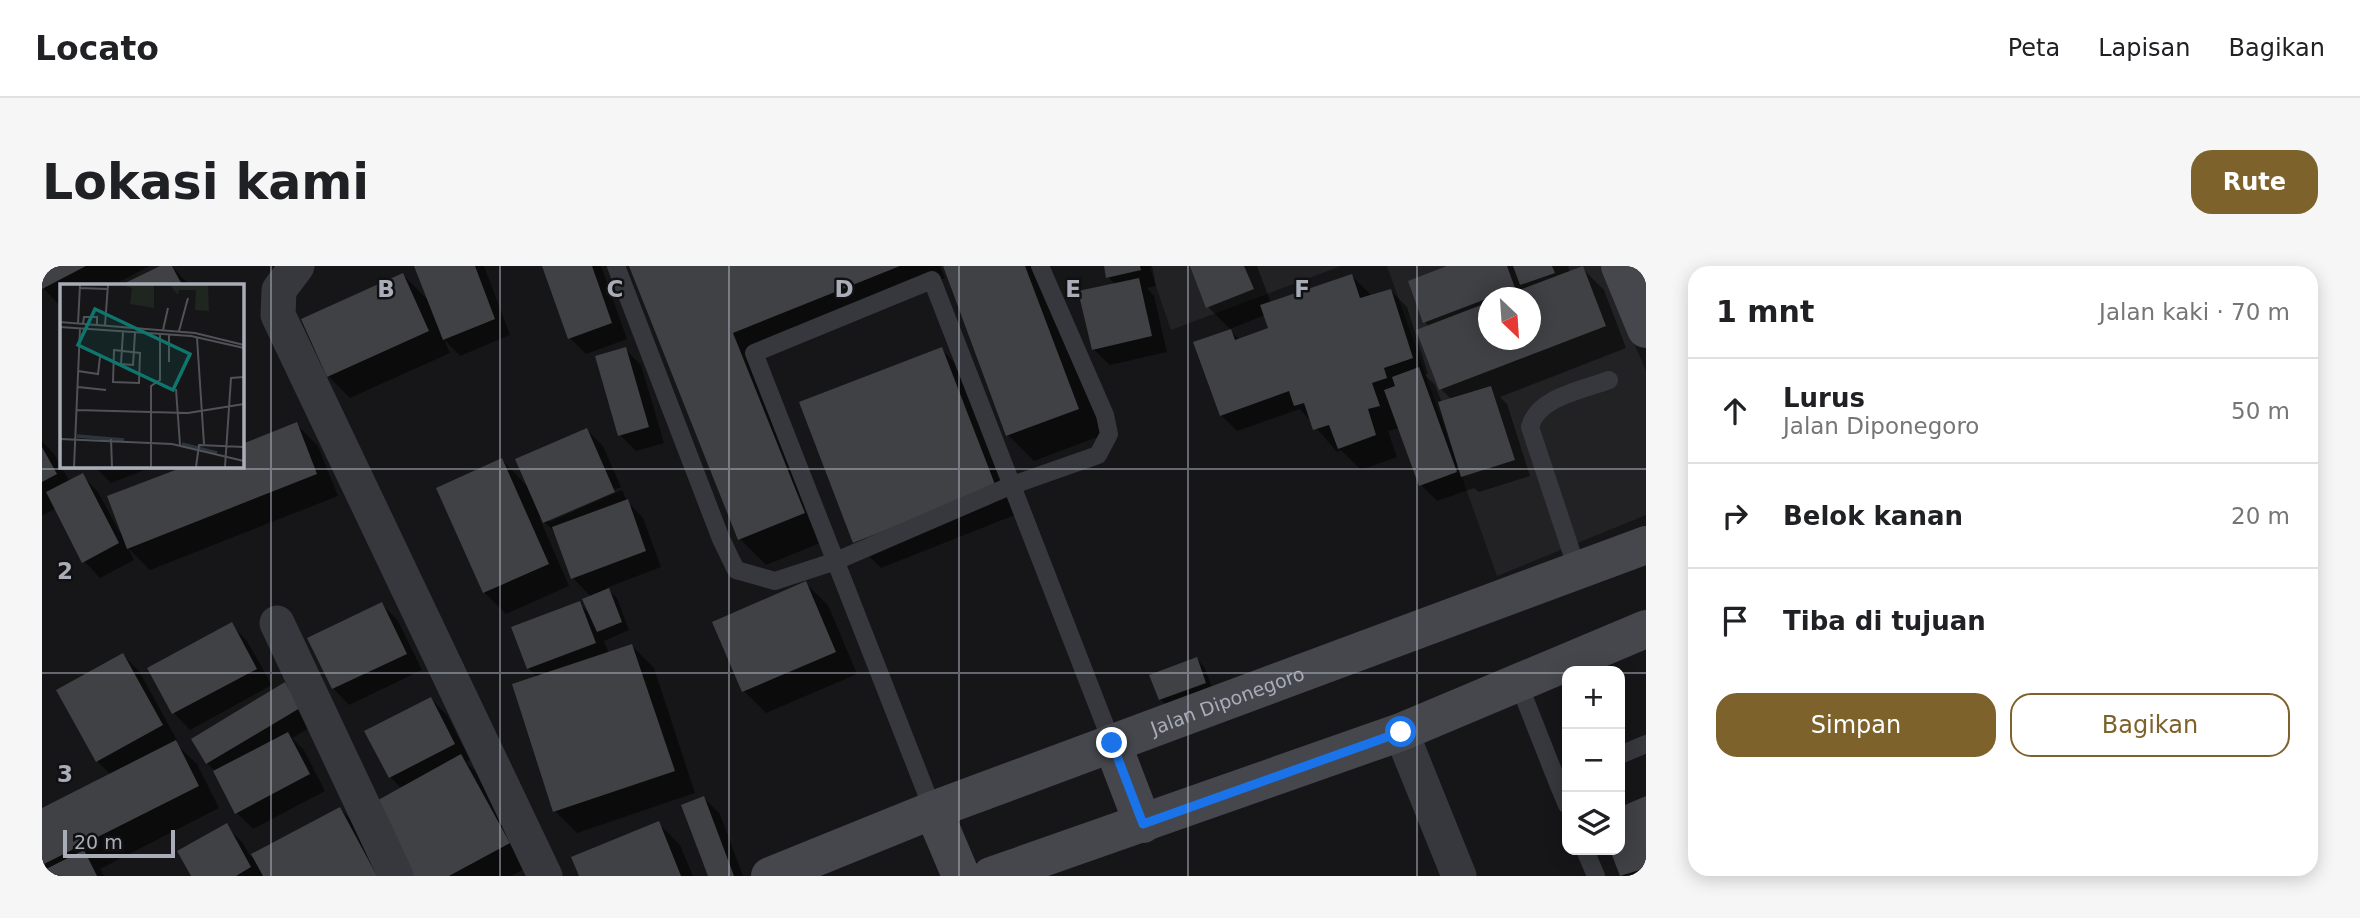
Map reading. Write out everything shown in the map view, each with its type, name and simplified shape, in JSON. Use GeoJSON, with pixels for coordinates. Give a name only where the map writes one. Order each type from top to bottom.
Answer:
{"type":"FeatureCollection","features":[{"type":"Feature","properties":{"kind":"main road"},"geometry":{"type":"LineString","coordinates":[[1620,266],[1646,329]]}},
{"type":"Feature","properties":{"kind":"main road","name":"Jalan Diponegoro"},"geometry":{"type":"LineString","coordinates":[[771,876],[933,810],[1646,545]]}},
{"type":"Feature","properties":{"kind":"main road"},"geometry":{"type":"LineString","coordinates":[[991,876],[1401,732],[1646,629]]}},
{"type":"Feature","properties":{"kind":"main road"},"geometry":{"type":"LineString","coordinates":[[1112,743],[1143,824]]}},
{"type":"Feature","properties":{"kind":"main road"},"geometry":{"type":"LineString","coordinates":[[933,810],[961,876]]}},
{"type":"Feature","properties":{"kind":"street"},"geometry":{"type":"LineString","coordinates":[[297,266],[279,290],[278,314],[545,876]]}},
{"type":"Feature","properties":{"kind":"street"},"geometry":{"type":"LineString","coordinates":[[277,623],[396,876]]}},
{"type":"Feature","properties":{"kind":"street"},"geometry":{"type":"LineString","coordinates":[[1401,732],[1459,876]]}},
{"type":"Feature","properties":{"kind":"lane"},"geometry":{"type":"LineString","coordinates":[[616,266],[736,570],[775,582],[836,561],[1010,486],[1098,455],[1109,434],[1105,415],[1040,266]]}},
{"type":"Feature","properties":{"kind":"lane"},"geometry":{"type":"LineString","coordinates":[[933,810],[754,353],[932,280],[1112,743]]}},
{"type":"Feature","properties":{"kind":"lane"},"geometry":{"type":"LineString","coordinates":[[1577,569],[1530,427],[1533,415],[1542,406],[1609,380]]}},
{"type":"Feature","properties":{"kind":"lane"},"geometry":{"type":"LineString","coordinates":[[1518,682],[1562,779]]}},
{"type":"Feature","properties":{"kind":"lane"},"geometry":{"type":"LineString","coordinates":[[1625,753],[1646,744]]}},
{"type":"Feature","properties":{"kind":"lane"},"geometry":{"type":"LineString","coordinates":[[1587,855],[1596,876]]}},
{"type":"Feature","properties":{"kind":"shaded area"},"geometry":{"type":"Polygon","coordinates":[[[1149,266],[1341,266],[1171,330],[1149,266]]]}},
{"type":"Feature","properties":{"kind":"shaded area"},"geometry":{"type":"Polygon","coordinates":[[[1387,266],[1601,266],[1646,371],[1646,515],[1497,576],[1387,266]]]}},
{"type":"Feature","properties":{"kind":"building"},"geometry":{"type":"Polygon","coordinates":[[[42,266],[86,266],[42,289],[42,266]]]}},
{"type":"Feature","properties":{"kind":"building"},"geometry":{"type":"Polygon","coordinates":[[[160,266],[172,266],[181,284],[123,284],[160,266]]]}},
{"type":"Feature","properties":{"kind":"building"},"geometry":{"type":"Polygon","coordinates":[[[414,266],[475,266],[495,319],[443,340],[414,266]]]}},
{"type":"Feature","properties":{"kind":"building"},"geometry":{"type":"Polygon","coordinates":[[[542,266],[592,266],[612,323],[568,339],[542,266]]]}},
{"type":"Feature","properties":{"kind":"building"},"geometry":{"type":"Polygon","coordinates":[[[629,266],[900,266],[733,333],[805,513],[738,540],[629,266]]]}},
{"type":"Feature","properties":{"kind":"building"},"geometry":{"type":"Polygon","coordinates":[[[943,266],[1025,266],[1079,409],[1006,436],[943,266]]]}},
{"type":"Feature","properties":{"kind":"building"},"geometry":{"type":"Polygon","coordinates":[[[1104,266],[1140,266],[1141,270],[1106,278],[1104,266]]]}},
{"type":"Feature","properties":{"kind":"building"},"geometry":{"type":"Polygon","coordinates":[[[1190,266],[1244,266],[1254,289],[1206,308],[1190,266]]]}},
{"type":"Feature","properties":{"kind":"building"},"geometry":{"type":"Polygon","coordinates":[[[1447,266],[1507,266],[1515,287],[1478,287],[1478,302],[1423,323],[1408,281],[1447,266]]]}},
{"type":"Feature","properties":{"kind":"building"},"geometry":{"type":"Polygon","coordinates":[[[1513,266],[1552,266],[1555,273],[1520,285],[1513,266]]]}},
{"type":"Feature","properties":{"kind":"building"},"geometry":{"type":"Polygon","coordinates":[[[1583,266],[1606,326],[1439,390],[1416,330],[1478,306],[1478,350],[1541,350],[1541,287],[1527,287],[1583,266]]]}},
{"type":"Feature","properties":{"kind":"building"},"geometry":{"type":"Polygon","coordinates":[[[403,273],[429,331],[327,377],[301,319],[403,273]]]}},
{"type":"Feature","properties":{"kind":"building"},"geometry":{"type":"Polygon","coordinates":[[[1352,274],[1360,298],[1391,289],[1413,358],[1384,368],[1387,378],[1372,383],[1380,406],[1368,409],[1376,435],[1338,449],[1329,425],[1313,430],[1304,403],[1294,406],[1289,391],[1220,416],[1193,342],[1231,329],[1235,340],[1268,328],[1260,305],[1352,274]]]}},
{"type":"Feature","properties":{"kind":"building"},"geometry":{"type":"Polygon","coordinates":[[[1139,278],[1152,336],[1092,350],[1078,291],[1139,278]]]}},
{"type":"Feature","properties":{"kind":"building"},"geometry":{"type":"Polygon","coordinates":[[[626,347],[649,427],[618,436],[595,356],[626,347]]]}},
{"type":"Feature","properties":{"kind":"building"},"geometry":{"type":"Polygon","coordinates":[[[942,347],[996,487],[853,543],[799,402],[942,347]]]}},
{"type":"Feature","properties":{"kind":"building"},"geometry":{"type":"Polygon","coordinates":[[[1419,367],[1457,472],[1419,486],[1384,390],[1395,386],[1392,377],[1419,367]]]}},
{"type":"Feature","properties":{"kind":"building"},"geometry":{"type":"Polygon","coordinates":[[[1491,386],[1515,460],[1461,477],[1438,402],[1491,386]]]}},
{"type":"Feature","properties":{"kind":"building"},"geometry":{"type":"Polygon","coordinates":[[[297,422],[317,474],[127,549],[107,496],[183,467],[243,467],[243,444],[297,422]]]}},
{"type":"Feature","properties":{"kind":"building"},"geometry":{"type":"Polygon","coordinates":[[[587,428],[615,492],[543,523],[515,459],[587,428]]]}},
{"type":"Feature","properties":{"kind":"building"},"geometry":{"type":"Polygon","coordinates":[[[42,447],[57,474],[42,482],[42,447]]]}},
{"type":"Feature","properties":{"kind":"building"},"geometry":{"type":"Polygon","coordinates":[[[502,458],[549,564],[483,593],[436,488],[502,458]]]}},
{"type":"Feature","properties":{"kind":"building"},"geometry":{"type":"Polygon","coordinates":[[[83,473],[119,543],[82,563],[46,492],[83,473]]]}},
{"type":"Feature","properties":{"kind":"building"},"geometry":{"type":"Polygon","coordinates":[[[628,499],[646,551],[571,579],[552,527],[628,499]]]}},
{"type":"Feature","properties":{"kind":"building"},"geometry":{"type":"Polygon","coordinates":[[[806,581],[836,652],[742,692],[712,622],[806,581]]]}},
{"type":"Feature","properties":{"kind":"building"},"geometry":{"type":"Polygon","coordinates":[[[609,588],[622,622],[597,632],[582,599],[609,588]]]}},
{"type":"Feature","properties":{"kind":"building"},"geometry":{"type":"Polygon","coordinates":[[[580,601],[596,643],[527,669],[511,627],[580,601]]]}},
{"type":"Feature","properties":{"kind":"building"},"geometry":{"type":"Polygon","coordinates":[[[382,602],[407,654],[332,689],[307,638],[382,602]]]}},
{"type":"Feature","properties":{"kind":"building"},"geometry":{"type":"Polygon","coordinates":[[[232,622],[257,669],[172,714],[147,668],[232,622]]]}},
{"type":"Feature","properties":{"kind":"building"},"geometry":{"type":"Polygon","coordinates":[[[632,644],[675,771],[553,812],[512,684],[632,644]]]}},
{"type":"Feature","properties":{"kind":"building"},"geometry":{"type":"Polygon","coordinates":[[[123,653],[163,725],[96,762],[56,690],[123,653]]]}},
{"type":"Feature","properties":{"kind":"building"},"geometry":{"type":"Polygon","coordinates":[[[1197,657],[1206,683],[1159,700],[1149,675],[1197,657]]]}},
{"type":"Feature","properties":{"kind":"building"},"geometry":{"type":"Polygon","coordinates":[[[285,682],[300,708],[206,764],[191,739],[285,682]]]}},
{"type":"Feature","properties":{"kind":"building"},"geometry":{"type":"Polygon","coordinates":[[[431,697],[455,744],[389,778],[364,731],[431,697]]]}},
{"type":"Feature","properties":{"kind":"building"},"geometry":{"type":"Polygon","coordinates":[[[288,732],[310,774],[235,814],[213,771],[288,732]]]}},
{"type":"Feature","properties":{"kind":"building"},"geometry":{"type":"Polygon","coordinates":[[[176,740],[199,786],[42,865],[42,808],[176,740]]]}},
{"type":"Feature","properties":{"kind":"building"},"geometry":{"type":"Polygon","coordinates":[[[461,754],[510,843],[449,876],[411,876],[371,804],[461,754]]]}},
{"type":"Feature","properties":{"kind":"building"},"geometry":{"type":"Polygon","coordinates":[[[704,796],[734,876],[708,876],[681,805],[704,796]]]}},
{"type":"Feature","properties":{"kind":"building"},"geometry":{"type":"Polygon","coordinates":[[[1646,796],[1646,868],[1620,876],[1612,855],[1625,855],[1625,805],[1646,796]]]}},
{"type":"Feature","properties":{"kind":"building"},"geometry":{"type":"Polygon","coordinates":[[[340,807],[377,876],[263,876],[251,854],[340,807]]]}},
{"type":"Feature","properties":{"kind":"building"},"geometry":{"type":"Polygon","coordinates":[[[659,821],[681,876],[579,876],[571,857],[659,821]]]}},
{"type":"Feature","properties":{"kind":"building"},"geometry":{"type":"Polygon","coordinates":[[[227,823],[251,867],[236,876],[191,876],[177,851],[227,823]]]}},
{"type":"Feature","properties":{"kind":"building"},"geometry":{"type":"Polygon","coordinates":[[[84,850],[97,876],[42,876],[42,871],[84,850]]]}},
{"type":"Feature","properties":{"kind":"route"},"geometry":{"type":"LineString","coordinates":[[1112,743],[1143,824],[1401,732]]}}]}
